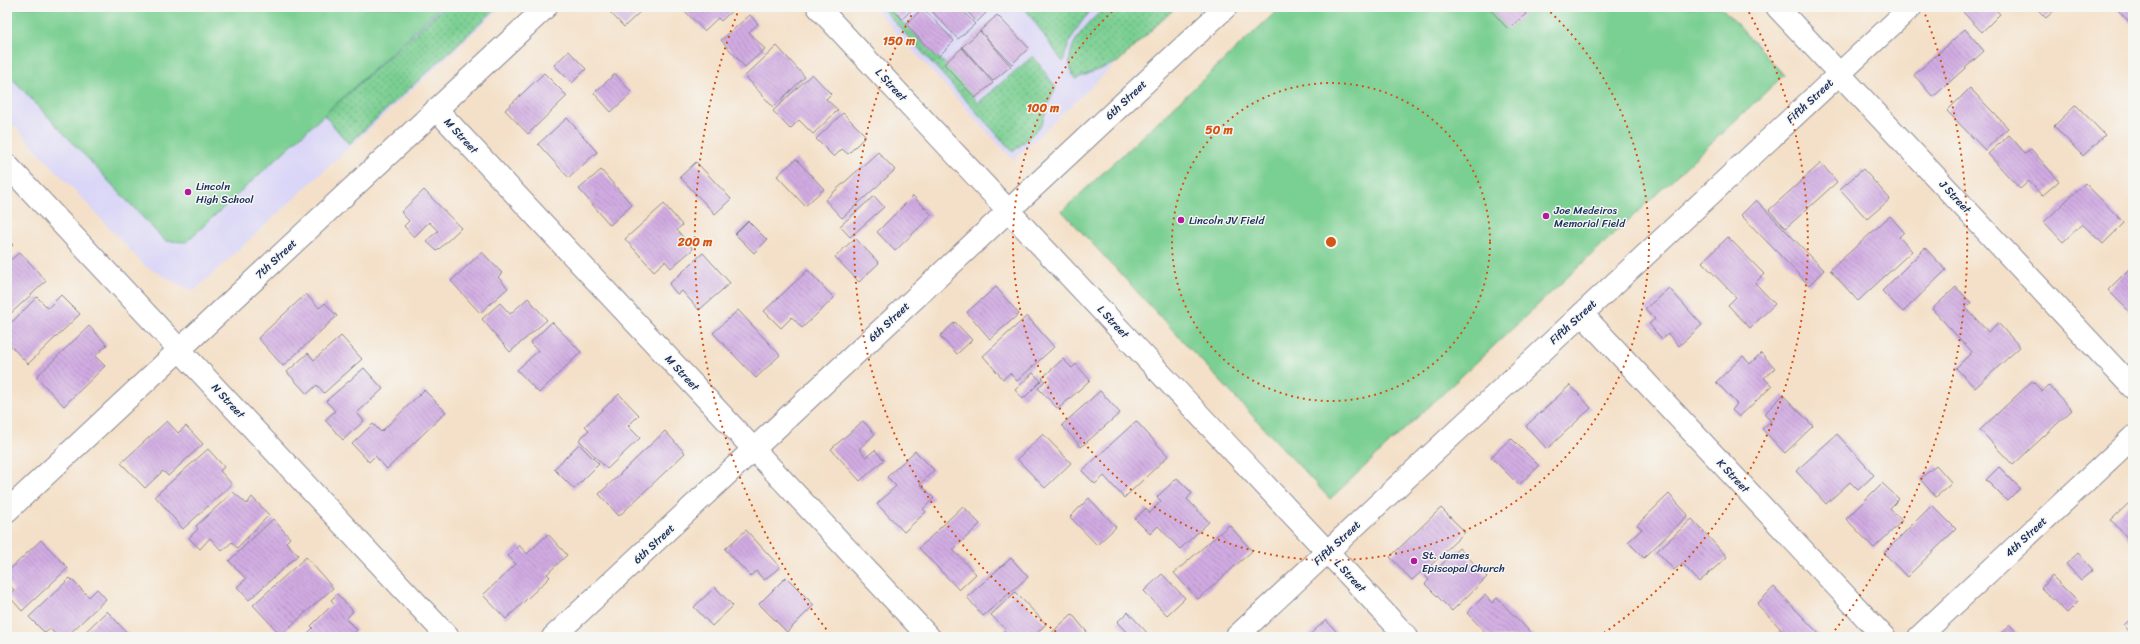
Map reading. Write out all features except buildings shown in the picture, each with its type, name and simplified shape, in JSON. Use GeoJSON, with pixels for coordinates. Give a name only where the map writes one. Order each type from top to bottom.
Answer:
{"type":"FeatureCollection","features":[{"type":"Feature","properties":{"kind":"street","name":"7th Street"},"geometry":{"type":"LineString","coordinates":[[7,510],[546,7]]}},
{"type":"Feature","properties":{"kind":"street","name":"L Street"},"geometry":{"type":"LineString","coordinates":[[818,7],[1407,637]]}},
{"type":"Feature","properties":{"kind":"street","name":"6th Street"},"geometry":{"type":"LineString","coordinates":[[553,637],[1226,7]]}},
{"type":"Feature","properties":{"kind":"street","name":"J Street"},"geometry":{"type":"LineString","coordinates":[[1777,7],[2133,388]]}},
{"type":"Feature","properties":{"kind":"street","name":"Fifth Street"},"geometry":{"type":"LineString","coordinates":[[1236,637],[1911,7]]}},
{"type":"Feature","properties":{"kind":"street","name":"M Street"},"geometry":{"type":"LineString","coordinates":[[436,109],[929,637]]}},
{"type":"Feature","properties":{"kind":"street","name":"N Street"},"geometry":{"type":"LineString","coordinates":[[7,164],[448,637]]}},
{"type":"Feature","properties":{"kind":"street","name":"K Street"},"geometry":{"type":"LineString","coordinates":[[1582,314],[1884,637]]}},
{"type":"Feature","properties":{"kind":"street","name":"4th Street"},"geometry":{"type":"LineString","coordinates":[[1919,637],[2133,437]]}},
{"type":"Feature","properties":{"kind":"shaded area","name":"Lincoln High School"},"geometry":{"type":"Polygon","coordinates":[[[7,7],[501,7],[194,291],[145,266],[7,118],[7,7]]]}},
{"type":"Feature","properties":{"kind":"shaded area"},"geometry":{"type":"Polygon","coordinates":[[[873,7],[1176,7],[1013,160],[873,7]]]}},
{"type":"Feature","properties":{"kind":"green space","name":"Lincoln High School"},"geometry":{"type":"Polygon","coordinates":[[[7,7],[440,8],[186,242],[165,241],[7,73],[7,7]]]}},
{"type":"Feature","properties":{"kind":"green space"},"geometry":{"type":"Polygon","coordinates":[[[444,7],[498,7],[349,144],[324,115],[444,7]]]}},
{"type":"Feature","properties":{"kind":"green space"},"geometry":{"type":"Polygon","coordinates":[[[881,7],[888,7],[947,66],[969,90],[978,103],[1033,56],[1056,88],[1049,102],[1041,126],[1013,152],[881,7]]]}},
{"type":"Feature","properties":{"kind":"green space"},"geometry":{"type":"Polygon","coordinates":[[[1024,7],[1095,7],[1075,32],[1068,46],[1063,62],[1024,7]]]}},
{"type":"Feature","properties":{"kind":"green space"},"geometry":{"type":"Polygon","coordinates":[[[1106,7],[1176,7],[1118,62],[1075,79],[1071,69],[1070,58],[1072,48],[1090,21],[1106,7]]]}},
{"type":"Feature","properties":{"kind":"green space"},"geometry":{"type":"Polygon","coordinates":[[[1281,7],[1721,7],[1784,75],[1330,499],[1062,211],[1281,7]]]}},
{"type":"Feature","properties":{"kind":"place","name":"Lincoln High School"},"geometry":{"type":"Point","coordinates":[188,192]}},
{"type":"Feature","properties":{"kind":"place","name":"Joe Medeiros Memorial Field"},"geometry":{"type":"Point","coordinates":[1546,216]}},
{"type":"Feature","properties":{"kind":"place","name":"Lincoln JV Field"},"geometry":{"type":"Point","coordinates":[1181,220]}},
{"type":"Feature","properties":{"kind":"place","name":"St. James Episcopal Church"},"geometry":{"type":"Point","coordinates":[1414,561]}}]}
